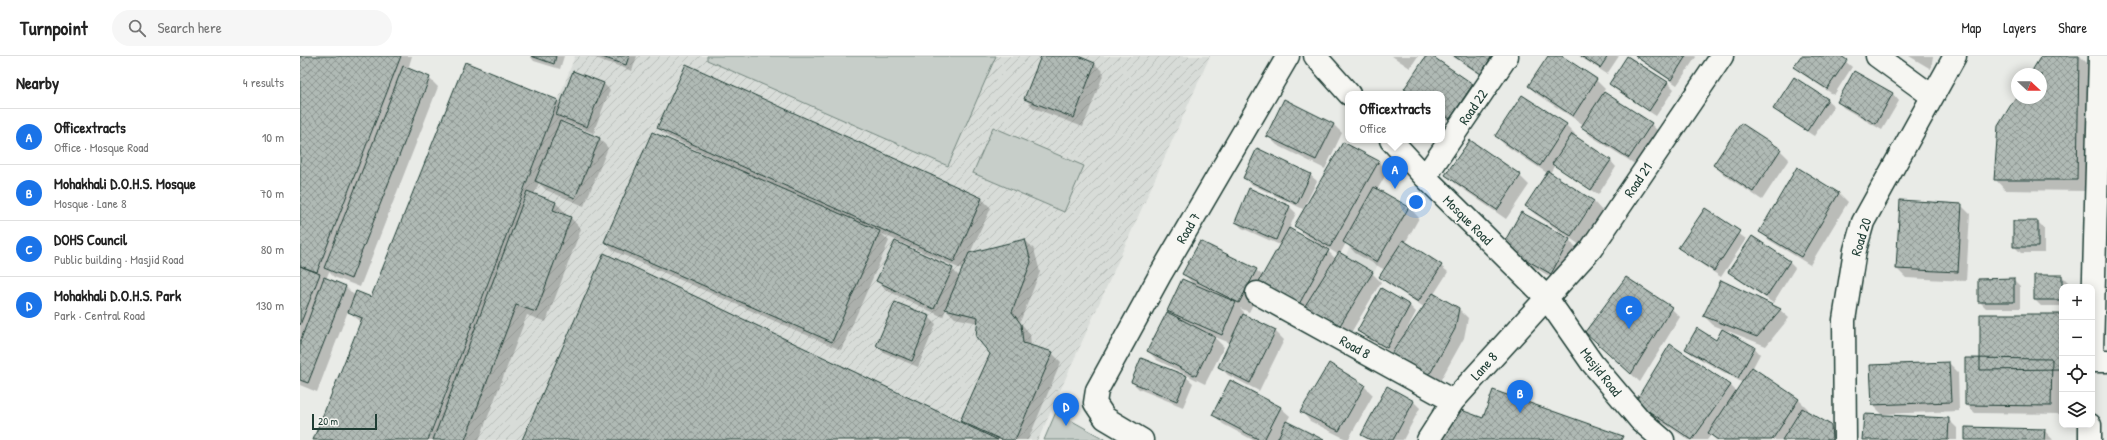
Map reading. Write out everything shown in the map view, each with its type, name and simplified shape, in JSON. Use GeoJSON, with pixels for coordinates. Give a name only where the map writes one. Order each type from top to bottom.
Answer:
{"type":"FeatureCollection","features":[{"type":"Feature","properties":{"kind":"street","name":"Road 7"},"geometry":{"type":"LineString","coordinates":[[1142,440],[1105,418],[1095,403],[1097,390],[1160,275],[1288,56]]}},
{"type":"Feature","properties":{"kind":"street"},"geometry":{"type":"LineString","coordinates":[[1315,56],[1346,91]]}},
{"type":"Feature","properties":{"kind":"street","name":"Road 22"},"geometry":{"type":"LineString","coordinates":[[1425,177],[1507,56]]}},
{"type":"Feature","properties":{"kind":"street","name":"Road 21"},"geometry":{"type":"LineString","coordinates":[[1546,297],[1591,249],[1722,56]]}},
{"type":"Feature","properties":{"kind":"street"},"geometry":{"type":"LineString","coordinates":[[1877,56],[1932,96]]}},
{"type":"Feature","properties":{"kind":"street","name":"Road 20"},"geometry":{"type":"LineString","coordinates":[[1845,440],[1844,320],[1855,250],[1863,222],[1955,56]]}},
{"type":"Feature","properties":{"kind":"street"},"geometry":{"type":"LineString","coordinates":[[2094,320],[2102,188],[2100,56]]}},
{"type":"Feature","properties":{"kind":"street","name":"Mosque Road"},"geometry":{"type":"LineString","coordinates":[[1394,143],[1425,177],[1546,297]]}},
{"type":"Feature","properties":{"kind":"street","name":"Road 8"},"geometry":{"type":"LineString","coordinates":[[1257,293],[1453,401]]}},
{"type":"Feature","properties":{"kind":"street","name":"Lane 8"},"geometry":{"type":"LineString","coordinates":[[1428,440],[1453,401],[1546,297]]}},
{"type":"Feature","properties":{"kind":"street","name":"Masjid Road"},"geometry":{"type":"LineString","coordinates":[[1546,297],[1592,363],[1640,420],[1663,440]]}},
{"type":"Feature","properties":{"kind":"street"},"geometry":{"type":"LineString","coordinates":[[2095,361],[2107,361]]}},
{"type":"Feature","properties":{"kind":"street"},"geometry":{"type":"LineString","coordinates":[[2090,428],[2090,440]]}},
{"type":"Feature","properties":{"kind":"shaded area"},"geometry":{"type":"Polygon","coordinates":[[[575,56],[1210,56],[1038,440],[430,440],[575,56]]]}},
{"type":"Feature","properties":{"kind":"shaded area"},"geometry":{"type":"Polygon","coordinates":[[[707,56],[996,56],[948,166],[707,60],[707,56]]]}},
{"type":"Feature","properties":{"kind":"shaded area"},"geometry":{"type":"Polygon","coordinates":[[[993,127],[1084,166],[1064,212],[973,173],[993,127]]]}},
{"type":"Feature","properties":{"kind":"shaded area"},"geometry":{"type":"Polygon","coordinates":[[[1364,213],[1394,227],[1371,280],[1341,267],[1364,213]]]}},
{"type":"Feature","properties":{"kind":"shaded area"},"geometry":{"type":"Polygon","coordinates":[[[1056,412],[1106,440],[1044,440],[1056,412]]]}},
{"type":"Feature","properties":{"kind":"building"},"geometry":{"type":"Polygon","coordinates":[[[300,56],[401,56],[317,272],[300,266],[300,56]]]}},
{"type":"Feature","properties":{"kind":"building"},"geometry":{"type":"Polygon","coordinates":[[[531,56],[556,56],[554,64],[531,56]]]}},
{"type":"Feature","properties":{"kind":"building"},"geometry":{"type":"Polygon","coordinates":[[[599,56],[629,56],[626,65],[599,56]]]}},
{"type":"Feature","properties":{"kind":"building"},"geometry":{"type":"Polygon","coordinates":[[[1041,56],[1078,56],[1095,63],[1074,118],[1024,99],[1041,56]]]}},
{"type":"Feature","properties":{"kind":"building"},"geometry":{"type":"Polygon","coordinates":[[[1426,56],[1432,56],[1473,84],[1450,119],[1445,116],[1445,91],[1407,91],[1404,89],[1426,56]]]}},
{"type":"Feature","properties":{"kind":"building"},"geometry":{"type":"Polygon","coordinates":[[[1454,56],[1492,56],[1481,74],[1454,56]]]}},
{"type":"Feature","properties":{"kind":"building"},"geometry":{"type":"Polygon","coordinates":[[[1548,56],[1562,56],[1597,79],[1573,116],[1528,86],[1548,56]]]}},
{"type":"Feature","properties":{"kind":"building"},"geometry":{"type":"Polygon","coordinates":[[[1581,56],[1608,56],[1600,68],[1581,56]]]}},
{"type":"Feature","properties":{"kind":"building"},"geometry":{"type":"Polygon","coordinates":[[[1627,56],[1668,82],[1649,111],[1609,84],[1627,56]]]}},
{"type":"Feature","properties":{"kind":"building"},"geometry":{"type":"Polygon","coordinates":[[[1635,56],[1686,56],[1671,80],[1635,56]]]}},
{"type":"Feature","properties":{"kind":"building"},"geometry":{"type":"Polygon","coordinates":[[[1801,56],[1841,56],[1847,60],[1827,89],[1793,67],[1801,56]]]}},
{"type":"Feature","properties":{"kind":"building"},"geometry":{"type":"Polygon","coordinates":[[[2041,56],[2079,56],[2077,180],[1994,180],[1998,126],[2011,104],[2047,104],[2047,68],[2034,68],[2041,56]]]}},
{"type":"Feature","properties":{"kind":"building"},"geometry":{"type":"Polygon","coordinates":[[[465,62],[558,100],[428,440],[313,440],[362,318],[348,312],[356,291],[371,297],[465,62]]]}},
{"type":"Feature","properties":{"kind":"building"},"geometry":{"type":"Polygon","coordinates":[[[686,64],[982,198],[954,262],[657,128],[686,64]]]}},
{"type":"Feature","properties":{"kind":"building"},"geometry":{"type":"Polygon","coordinates":[[[403,66],[430,77],[351,279],[324,268],[403,66]]]}},
{"type":"Feature","properties":{"kind":"building"},"geometry":{"type":"Polygon","coordinates":[[[573,71],[604,83],[587,127],[556,115],[573,71]]]}},
{"type":"Feature","properties":{"kind":"building"},"geometry":{"type":"Polygon","coordinates":[[[1854,71],[1893,93],[1876,124],[1837,102],[1854,71]]]}},
{"type":"Feature","properties":{"kind":"building"},"geometry":{"type":"Polygon","coordinates":[[[1794,77],[1828,99],[1807,131],[1773,109],[1794,77]]]}},
{"type":"Feature","properties":{"kind":"building"},"geometry":{"type":"Polygon","coordinates":[[[1604,92],[1652,123],[1629,158],[1581,127],[1604,92]]]}},
{"type":"Feature","properties":{"kind":"building"},"geometry":{"type":"Polygon","coordinates":[[[1522,95],[1567,124],[1540,166],[1495,136],[1522,95]]]}},
{"type":"Feature","properties":{"kind":"building"},"geometry":{"type":"Polygon","coordinates":[[[1284,99],[1334,124],[1316,160],[1266,136],[1284,99]]]}},
{"type":"Feature","properties":{"kind":"building"},"geometry":{"type":"Polygon","coordinates":[[[560,121],[600,138],[575,198],[535,181],[560,121]]]}},
{"type":"Feature","properties":{"kind":"building"},"geometry":{"type":"Polygon","coordinates":[[[1741,123],[1781,149],[1753,192],[1713,165],[1741,123]]]}},
{"type":"Feature","properties":{"kind":"building"},"geometry":{"type":"Polygon","coordinates":[[[652,132],[880,231],[832,342],[604,242],[652,132]]]}},
{"type":"Feature","properties":{"kind":"building"},"geometry":{"type":"Polygon","coordinates":[[[1572,134],[1611,160],[1591,190],[1552,164],[1572,134]]]}},
{"type":"Feature","properties":{"kind":"building"},"geometry":{"type":"Polygon","coordinates":[[[1470,140],[1521,175],[1497,210],[1445,175],[1470,140]]]}},
{"type":"Feature","properties":{"kind":"building"},"geometry":{"type":"Polygon","coordinates":[[[1343,142],[1379,161],[1330,247],[1294,226],[1343,142]]]}},
{"type":"Feature","properties":{"kind":"building"},"geometry":{"type":"Polygon","coordinates":[[[1257,148],[1311,174],[1297,204],[1243,178],[1257,148]]]}},
{"type":"Feature","properties":{"kind":"building"},"geometry":{"type":"Polygon","coordinates":[[[1797,167],[1839,193],[1801,257],[1759,232],[1797,167]]]}},
{"type":"Feature","properties":{"kind":"building"},"geometry":{"type":"Polygon","coordinates":[[[1548,171],[1594,201],[1571,236],[1525,206],[1548,171]]]}},
{"type":"Feature","properties":{"kind":"building"},"geometry":{"type":"Polygon","coordinates":[[[1374,187],[1409,207],[1377,262],[1343,242],[1374,187]]]}},
{"type":"Feature","properties":{"kind":"building"},"geometry":{"type":"Polygon","coordinates":[[[1249,188],[1290,206],[1276,240],[1235,222],[1249,188]]]}},
{"type":"Feature","properties":{"kind":"building"},"geometry":{"type":"Polygon","coordinates":[[[527,191],[556,202],[553,210],[571,217],[536,312],[516,305],[465,440],[433,440],[527,191]]]}},
{"type":"Feature","properties":{"kind":"building"},"geometry":{"type":"Polygon","coordinates":[[[1900,200],[1962,204],[1958,272],[1896,269],[1900,200]]]}},
{"type":"Feature","properties":{"kind":"building"},"geometry":{"type":"Polygon","coordinates":[[[1705,208],[1740,231],[1714,271],[1678,248],[1705,208]]]}},
{"type":"Feature","properties":{"kind":"building"},"geometry":{"type":"Polygon","coordinates":[[[1521,212],[1570,239],[1551,274],[1502,246],[1521,212]]]}},
{"type":"Feature","properties":{"kind":"building"},"geometry":{"type":"Polygon","coordinates":[[[2013,221],[2038,221],[2038,247],[2013,247],[2013,221]]]}},
{"type":"Feature","properties":{"kind":"building"},"geometry":{"type":"Polygon","coordinates":[[[1289,228],[1329,250],[1298,306],[1258,283],[1289,228]]]}},
{"type":"Feature","properties":{"kind":"building"},"geometry":{"type":"Polygon","coordinates":[[[1752,236],[1790,261],[1766,297],[1728,272],[1752,236]]]}},
{"type":"Feature","properties":{"kind":"building"},"geometry":{"type":"Polygon","coordinates":[[[1025,239],[1031,262],[1012,312],[1021,324],[1023,343],[1053,352],[1015,440],[1002,440],[960,421],[990,354],[976,337],[978,317],[945,309],[969,253],[1025,239]]]}},
{"type":"Feature","properties":{"kind":"building"},"geometry":{"type":"Polygon","coordinates":[[[1403,240],[1442,265],[1418,302],[1379,277],[1403,240]]]}},
{"type":"Feature","properties":{"kind":"building"},"geometry":{"type":"Polygon","coordinates":[[[895,241],[953,268],[934,309],[876,281],[895,241]]]}},
{"type":"Feature","properties":{"kind":"building"},"geometry":{"type":"Polygon","coordinates":[[[1200,241],[1257,269],[1239,303],[1182,274],[1200,241]]]}},
{"type":"Feature","properties":{"kind":"building"},"geometry":{"type":"Polygon","coordinates":[[[1339,252],[1373,272],[1339,327],[1303,309],[1339,252]]]}},
{"type":"Feature","properties":{"kind":"building"},"geometry":{"type":"Polygon","coordinates":[[[604,253],[998,440],[522,440],[604,253]]]}},
{"type":"Feature","properties":{"kind":"building"},"geometry":{"type":"Polygon","coordinates":[[[300,266],[320,274],[300,325],[300,266]]]}},
{"type":"Feature","properties":{"kind":"building"},"geometry":{"type":"Polygon","coordinates":[[[2034,275],[2062,275],[2062,284],[2059,284],[2059,300],[2034,300],[2034,275]]]}},
{"type":"Feature","properties":{"kind":"building"},"geometry":{"type":"Polygon","coordinates":[[[324,277],[346,286],[308,383],[300,380],[300,342],[324,277]]]}},
{"type":"Feature","properties":{"kind":"building"},"geometry":{"type":"Polygon","coordinates":[[[1626,277],[1672,307],[1631,374],[1585,332],[1626,277]]]}},
{"type":"Feature","properties":{"kind":"building"},"geometry":{"type":"Polygon","coordinates":[[[2014,278],[2014,302],[1978,302],[1978,279],[2014,278]]]}},
{"type":"Feature","properties":{"kind":"building"},"geometry":{"type":"Polygon","coordinates":[[[1182,279],[1236,302],[1222,335],[1167,311],[1182,279]]]}},
{"type":"Feature","properties":{"kind":"building"},"geometry":{"type":"Polygon","coordinates":[[[1721,280],[1781,309],[1757,337],[1703,316],[1721,280]]]}},
{"type":"Feature","properties":{"kind":"building"},"geometry":{"type":"Polygon","coordinates":[[[1381,288],[1410,305],[1387,348],[1357,331],[1381,288]]]}},
{"type":"Feature","properties":{"kind":"building"},"geometry":{"type":"Polygon","coordinates":[[[1433,293],[1459,308],[1455,329],[1431,372],[1422,377],[1389,357],[1433,293]]]}},
{"type":"Feature","properties":{"kind":"building"},"geometry":{"type":"Polygon","coordinates":[[[895,302],[930,316],[912,361],[876,346],[895,302]]]}},
{"type":"Feature","properties":{"kind":"building"},"geometry":{"type":"Polygon","coordinates":[[[1167,312],[1215,337],[1196,376],[1147,351],[1167,312]]]}},
{"type":"Feature","properties":{"kind":"building"},"geometry":{"type":"Polygon","coordinates":[[[1243,314],[1276,330],[1250,383],[1218,367],[1243,314]]]}},
{"type":"Feature","properties":{"kind":"building"},"geometry":{"type":"Polygon","coordinates":[[[1980,314],[2059,314],[2059,369],[1980,370],[1980,314]]]}},
{"type":"Feature","properties":{"kind":"building"},"geometry":{"type":"Polygon","coordinates":[[[1697,328],[1716,340],[1722,329],[1755,347],[1738,378],[1685,349],[1697,328]]]}},
{"type":"Feature","properties":{"kind":"building"},"geometry":{"type":"Polygon","coordinates":[[[1670,344],[1731,385],[1692,440],[1635,402],[1670,344]]]}},
{"type":"Feature","properties":{"kind":"building"},"geometry":{"type":"Polygon","coordinates":[[[1141,358],[1187,376],[1177,401],[1131,382],[1141,358]]]}},
{"type":"Feature","properties":{"kind":"building"},"geometry":{"type":"Polygon","coordinates":[[[1965,358],[2052,359],[2051,406],[1965,405],[1965,358]]]}},
{"type":"Feature","properties":{"kind":"building"},"geometry":{"type":"Polygon","coordinates":[[[1949,362],[1951,402],[1872,405],[1870,365],[1949,362]]]}},
{"type":"Feature","properties":{"kind":"building"},"geometry":{"type":"Polygon","coordinates":[[[1329,363],[1365,385],[1339,431],[1300,412],[1329,363]]]}},
{"type":"Feature","properties":{"kind":"building"},"geometry":{"type":"Polygon","coordinates":[[[1752,367],[1799,399],[1772,440],[1718,440],[1708,433],[1752,367]]]}},
{"type":"Feature","properties":{"kind":"building"},"geometry":{"type":"Polygon","coordinates":[[[1230,380],[1281,407],[1264,440],[1260,440],[1212,415],[1230,380]]]}},
{"type":"Feature","properties":{"kind":"building"},"geometry":{"type":"Polygon","coordinates":[[[1387,386],[1414,401],[1393,440],[1371,440],[1361,435],[1387,386]]]}},
{"type":"Feature","properties":{"kind":"building"},"geometry":{"type":"Polygon","coordinates":[[[1493,390],[1623,436],[1621,440],[1441,440],[1453,407],[1483,418],[1493,390]]]}},
{"type":"Feature","properties":{"kind":"building"},"geometry":{"type":"Polygon","coordinates":[[[1802,408],[1831,425],[1832,440],[1782,440],[1802,408]]]}},
{"type":"Feature","properties":{"kind":"building"},"geometry":{"type":"Polygon","coordinates":[[[1864,414],[1949,418],[1948,440],[1862,440],[1864,414]]]}},
{"type":"Feature","properties":{"kind":"building"},"geometry":{"type":"Polygon","coordinates":[[[1286,421],[1324,440],[1277,440],[1286,421]]]}},
{"type":"Feature","properties":{"kind":"building"},"geometry":{"type":"Polygon","coordinates":[[[1965,427],[2045,429],[2044,440],[1965,440],[1965,427]]]}},
{"type":"Feature","properties":{"kind":"place","name":"Officextracts"},"geometry":{"type":"Point","coordinates":[1395,189]}},
{"type":"Feature","properties":{"kind":"place","name":"DOHS Council"},"geometry":{"type":"Point","coordinates":[1629,329]}},
{"type":"Feature","properties":{"kind":"place","name":"Mohakhali D.O.H.S. Mosque"},"geometry":{"type":"Point","coordinates":[1520,413]}},
{"type":"Feature","properties":{"kind":"place","name":"Mohakhali D.O.H.S. Park"},"geometry":{"type":"Point","coordinates":[1066,426]}}]}
